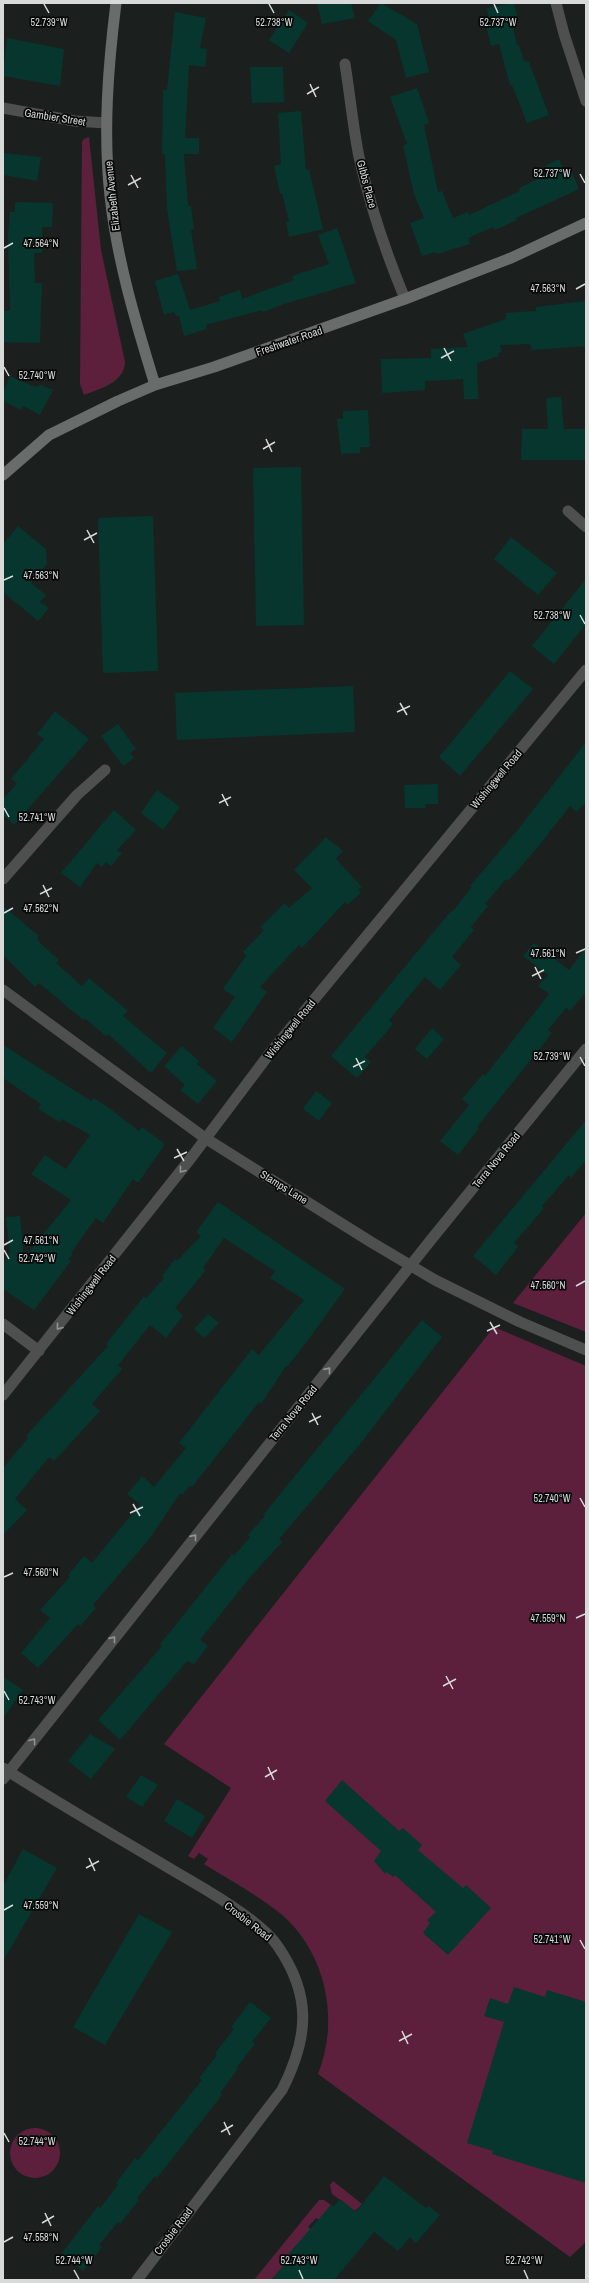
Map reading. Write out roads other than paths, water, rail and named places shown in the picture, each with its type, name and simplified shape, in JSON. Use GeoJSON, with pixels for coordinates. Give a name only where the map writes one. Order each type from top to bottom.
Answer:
{"type":"FeatureCollection","features":[{"type":"Feature","properties":{"kind":"main road","name":"Elizabeth Avenue"},"geometry":{"type":"LineString","coordinates":[[116,3],[106,123],[110,196],[118,246],[133,313],[155,385]]}},
{"type":"Feature","properties":{"kind":"main road","name":"Freshwater Road"},"geometry":{"type":"LineString","coordinates":[[3,475],[49,435],[118,400],[155,385],[214,367],[405,299],[510,258],[586,224]]}},
{"type":"Feature","properties":{"kind":"street"},"geometry":{"type":"LineString","coordinates":[[556,3],[564,34],[586,101]]}},
{"type":"Feature","properties":{"kind":"street","name":"Gibbs Place"},"geometry":{"type":"LineString","coordinates":[[345,64],[359,155],[365,182],[382,238],[405,299]]}},
{"type":"Feature","properties":{"kind":"street","name":"Gambier Street"},"geometry":{"type":"LineString","coordinates":[[3,108],[75,121],[106,123]]}},
{"type":"Feature","properties":{"kind":"street"},"geometry":{"type":"LineString","coordinates":[[568,511],[586,527]]}},
{"type":"Feature","properties":{"kind":"street","name":"Wishingwell Road"},"geometry":{"type":"LineString","coordinates":[[3,1395],[40,1351],[270,1053],[586,670]]}},
{"type":"Feature","properties":{"kind":"street"},"geometry":{"type":"LineString","coordinates":[[3,879],[77,795],[105,770]]}},
{"type":"Feature","properties":{"kind":"street","name":"Stamps Lane"},"geometry":{"type":"LineString","coordinates":[[3,990],[205,1138],[410,1266],[520,1322],[586,1350]]}},
{"type":"Feature","properties":{"kind":"street","name":"Terra Nova Road"},"geometry":{"type":"LineString","coordinates":[[5,1773],[410,1266],[586,1049]]}},
{"type":"Feature","properties":{"kind":"street"},"geometry":{"type":"LineString","coordinates":[[3,1324],[40,1351]]}},
{"type":"Feature","properties":{"kind":"street","name":"Crosbie Road"},"geometry":{"type":"LineString","coordinates":[[5,1773],[211,1893],[254,1923],[276,1943],[298,1982],[303,2005],[304,2028],[294,2067],[282,2090],[137,2280]]}}]}
